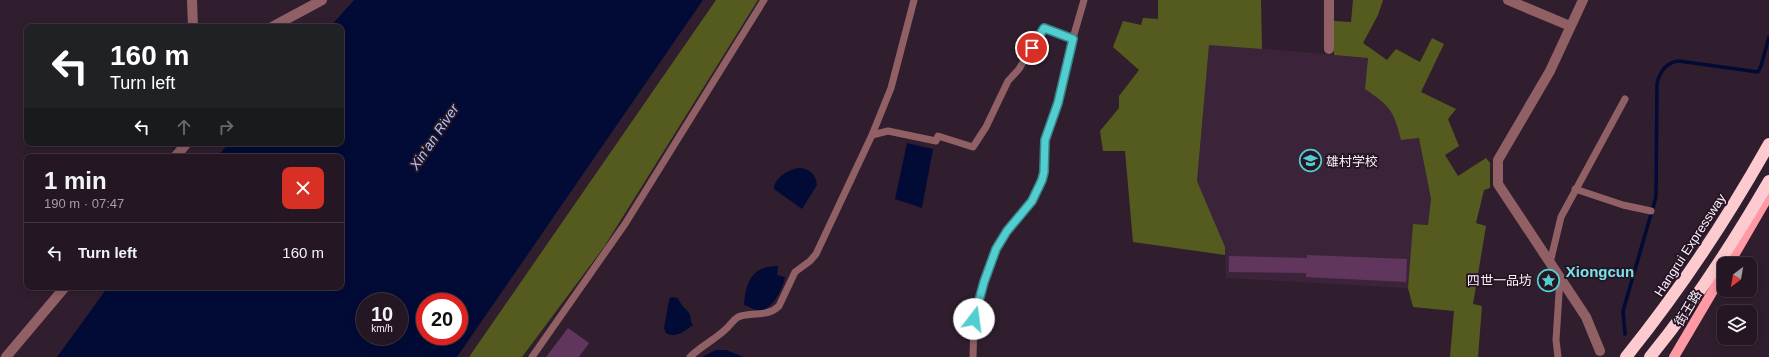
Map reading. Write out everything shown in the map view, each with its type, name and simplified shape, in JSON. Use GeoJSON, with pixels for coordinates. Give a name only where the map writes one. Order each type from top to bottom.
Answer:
{"type":"FeatureCollection","features":[{"type":"Feature","properties":{"kind":"highway","name":"Hangrui Expressway"},"geometry":{"type":"LineString","coordinates":[[1626,357],[1662,312],[1695,266],[1769,144]]}},
{"type":"Feature","properties":{"kind":"highway"},"geometry":{"type":"LineString","coordinates":[[1650,357],[1710,277],[1769,181]]}},
{"type":"Feature","properties":{"kind":"main road"},"geometry":{"type":"LineString","coordinates":[[1733,257],[1769,196]]}},
{"type":"Feature","properties":{"kind":"main road","name":"街王路"},"geometry":{"type":"LineString","coordinates":[[1674,357],[1717,284]]}},
{"type":"Feature","properties":{"kind":"street"},"geometry":{"type":"LineString","coordinates":[[192,0],[193,24]]}},
{"type":"Feature","properties":{"kind":"street"},"geometry":{"type":"LineString","coordinates":[[278,24],[322,0]]}},
{"type":"Feature","properties":{"kind":"street"},"geometry":{"type":"LineString","coordinates":[[1329,0],[1329,49]]}},
{"type":"Feature","properties":{"kind":"street"},"geometry":{"type":"LineString","coordinates":[[1508,0],[1570,26]]}},
{"type":"Feature","properties":{"kind":"street"},"geometry":{"type":"LineString","coordinates":[[1583,0],[1550,71],[1498,160],[1497,168],[1498,184],[1586,317],[1600,351]]}},
{"type":"Feature","properties":{"kind":"street"},"geometry":{"type":"LineString","coordinates":[[178,154],[185,146]]}},
{"type":"Feature","properties":{"kind":"street"},"geometry":{"type":"LineString","coordinates":[[6,357],[62,290]]}},
{"type":"Feature","properties":{"kind":"lane"},"geometry":{"type":"LineString","coordinates":[[532,357],[625,224],[764,0]]}},
{"type":"Feature","properties":{"kind":"lane"},"geometry":{"type":"LineString","coordinates":[[690,357],[727,328],[736,318],[744,315],[763,314],[772,311],[779,306],[795,272],[810,261],[816,254],[872,134],[891,88],[914,0]]}},
{"type":"Feature","properties":{"kind":"lane"},"geometry":{"type":"LineString","coordinates":[[973,357],[974,319],[984,282],[996,249],[1007,231],[1032,201],[1044,172],[1045,140],[1058,103],[1084,0]]}},
{"type":"Feature","properties":{"kind":"lane"},"geometry":{"type":"LineString","coordinates":[[872,134],[888,131],[936,141],[938,136],[973,147],[986,127],[1008,81],[1019,69],[1044,28],[1073,39]]}},
{"type":"Feature","properties":{"kind":"lane"},"geometry":{"type":"LineString","coordinates":[[1550,263],[1561,217],[1625,99]]}},
{"type":"Feature","properties":{"kind":"lane"},"geometry":{"type":"LineString","coordinates":[[1575,189],[1623,205],[1651,211]]}},
{"type":"Feature","properties":{"kind":"lane"},"geometry":{"type":"LineString","coordinates":[[1558,357],[1556,340],[1560,278]]}},
{"type":"Feature","properties":{"kind":"shaded area","name":"雄村学校"},"geometry":{"type":"Polygon","coordinates":[[[1209,44],[1368,58],[1365,89],[1386,103],[1396,119],[1401,140],[1419,138],[1431,199],[1428,225],[1413,224],[1408,288],[1226,278],[1225,247],[1197,181],[1209,44]]]}},
{"type":"Feature","properties":{"kind":"green space"},"geometry":{"type":"Polygon","coordinates":[[[716,0],[758,0],[604,247],[522,357],[469,357],[716,0]]]}},
{"type":"Feature","properties":{"kind":"green space"},"geometry":{"type":"Polygon","coordinates":[[[1158,0],[1261,0],[1262,49],[1209,45],[1197,181],[1225,247],[1225,255],[1133,242],[1125,151],[1103,151],[1100,131],[1119,108],[1119,96],[1139,70],[1113,47],[1123,21],[1141,25],[1143,18],[1158,19],[1158,0]]]}},
{"type":"Feature","properties":{"kind":"green space"},"geometry":{"type":"Polygon","coordinates":[[[1353,0],[1383,0],[1378,15],[1363,43],[1387,60],[1396,49],[1420,62],[1432,38],[1444,44],[1421,92],[1456,109],[1448,119],[1459,146],[1445,155],[1458,176],[1486,158],[1490,163],[1490,188],[1484,190],[1476,223],[1486,226],[1473,304],[1482,306],[1478,357],[1450,357],[1454,311],[1413,307],[1408,288],[1413,224],[1428,225],[1431,199],[1419,138],[1401,140],[1396,122],[1390,110],[1386,105],[1365,89],[1368,58],[1334,55],[1334,21],[1351,22],[1353,0]]]}},
{"type":"Feature","properties":{"kind":"water","name":"Xin’an River"},"geometry":{"type":"Polygon","coordinates":[[[354,0],[703,0],[468,341],[468,293],[416,293],[416,345],[465,345],[457,357],[57,357],[106,290],[344,290],[344,154],[220,154],[226,146],[344,146],[344,24],[333,24],[354,0]]]}},
{"type":"Feature","properties":{"kind":"water"},"geometry":{"type":"Polygon","coordinates":[[[907,143],[933,149],[922,208],[895,199],[907,143]]]}},
{"type":"Feature","properties":{"kind":"water"},"geometry":{"type":"Polygon","coordinates":[[[798,168],[809,170],[815,178],[817,185],[802,209],[774,189],[776,181],[782,175],[798,168]]]}},
{"type":"Feature","properties":{"kind":"water"},"geometry":{"type":"Polygon","coordinates":[[[778,266],[777,275],[785,277],[782,288],[775,300],[767,308],[761,310],[756,310],[744,305],[746,289],[752,276],[762,269],[778,266]]]}},
{"type":"Feature","properties":{"kind":"water"},"geometry":{"type":"Polygon","coordinates":[[[671,297],[678,298],[680,303],[690,315],[693,325],[681,333],[673,335],[666,333],[664,328],[669,300],[671,297]]]}},
{"type":"Feature","properties":{"kind":"water"},"geometry":{"type":"Polygon","coordinates":[[[716,350],[726,350],[744,357],[702,357],[716,350]]]}},
{"type":"Feature","properties":{"kind":"building"},"geometry":{"type":"Polygon","coordinates":[[[1307,255],[1407,259],[1406,282],[1306,277],[1306,273],[1229,272],[1229,256],[1307,258],[1307,255]]]}},
{"type":"Feature","properties":{"kind":"building"},"geometry":{"type":"Polygon","coordinates":[[[568,328],[589,343],[579,357],[546,357],[568,328]]]}},
{"type":"Feature","properties":{"kind":"waterway"},"geometry":{"type":"LineString","coordinates":[[1625,334],[1623,311],[1656,197],[1657,83],[1660,75],[1664,68],[1670,63],[1679,61],[1758,72],[1769,37]]}},
{"type":"Feature","properties":{"kind":"place","name":"雄村学校"},"geometry":{"type":"Point","coordinates":[1311,161]}},
{"type":"Feature","properties":{"kind":"place","name":"四世一品坊"},"geometry":{"type":"Point","coordinates":[1548,280]}},
{"type":"Feature","properties":{"kind":"district","name":"Xiongcun"},"geometry":{"type":"Point","coordinates":[1600,271]}},
{"type":"Feature","properties":{"kind":"route"},"geometry":{"type":"LineString","coordinates":[[974,319],[984,282],[996,249],[1007,231],[1032,201],[1042,180],[1044,172],[1045,140],[1058,103],[1073,39],[1044,28],[1032,48]]}}]}
